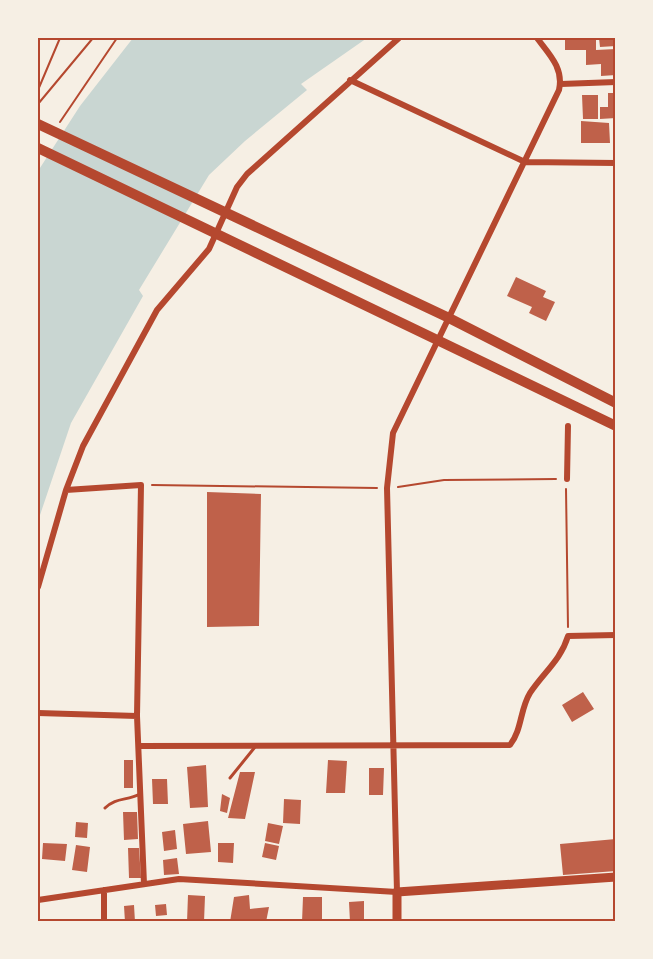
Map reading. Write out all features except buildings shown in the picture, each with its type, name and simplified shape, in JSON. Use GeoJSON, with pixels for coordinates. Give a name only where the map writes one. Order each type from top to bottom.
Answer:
{"type":"FeatureCollection","features":[{"type":"Feature","properties":{"kind":"highway"},"geometry":{"type":"LineString","coordinates":[[38,124],[309,254],[447,317],[615,403]]}},
{"type":"Feature","properties":{"kind":"highway"},"geometry":{"type":"LineString","coordinates":[[38,148],[298,271],[615,426]]}},
{"type":"Feature","properties":{"kind":"main road"},"geometry":{"type":"LineString","coordinates":[[397,921],[397,892],[615,877]]}},
{"type":"Feature","properties":{"kind":"street"},"geometry":{"type":"LineString","coordinates":[[38,587],[66,490],[82,446],[157,310],[210,249],[237,187],[247,174],[399,38]]}},
{"type":"Feature","properties":{"kind":"street"},"geometry":{"type":"LineString","coordinates":[[38,900],[179,879],[397,892],[387,488],[393,433],[561,84],[562,78],[558,68],[537,38]]}},
{"type":"Feature","properties":{"kind":"street"},"geometry":{"type":"LineString","coordinates":[[350,80],[525,162],[615,163]]}},
{"type":"Feature","properties":{"kind":"street"},"geometry":{"type":"LineString","coordinates":[[561,84],[615,82]]}},
{"type":"Feature","properties":{"kind":"street"},"geometry":{"type":"LineString","coordinates":[[567,478],[568,426]]}},
{"type":"Feature","properties":{"kind":"street"},"geometry":{"type":"LineString","coordinates":[[66,490],[141,485],[137,716],[144,884]]}},
{"type":"Feature","properties":{"kind":"street"},"geometry":{"type":"LineString","coordinates":[[140,746],[510,745],[517,736],[529,695],[563,652],[568,636],[615,635]]}},
{"type":"Feature","properties":{"kind":"street"},"geometry":{"type":"LineString","coordinates":[[38,713],[137,716]]}},
{"type":"Feature","properties":{"kind":"street"},"geometry":{"type":"LineString","coordinates":[[104,890],[104,921]]}},
{"type":"Feature","properties":{"kind":"lane"},"geometry":{"type":"LineString","coordinates":[[230,778],[255,747]]}},
{"type":"Feature","properties":{"kind":"lane"},"geometry":{"type":"LineString","coordinates":[[105,808],[114,799],[133,798],[141,793]]}},
{"type":"Feature","properties":{"kind":"path"},"geometry":{"type":"LineString","coordinates":[[38,90],[60,38]]}},
{"type":"Feature","properties":{"kind":"path"},"geometry":{"type":"LineString","coordinates":[[38,104],[93,38]]}},
{"type":"Feature","properties":{"kind":"path"},"geometry":{"type":"LineString","coordinates":[[54,132],[95,67],[117,38]]}},
{"type":"Feature","properties":{"kind":"path"},"geometry":{"type":"LineString","coordinates":[[141,485],[387,488],[444,480],[567,478],[568,636]]}},
{"type":"Feature","properties":{"kind":"shaded area"},"geometry":{"type":"Polygon","coordinates":[[[133,38],[367,38],[301,84],[307,90],[245,141],[209,175],[139,290],[143,296],[71,423],[38,521],[38,171],[80,106],[133,38]]]}}]}
